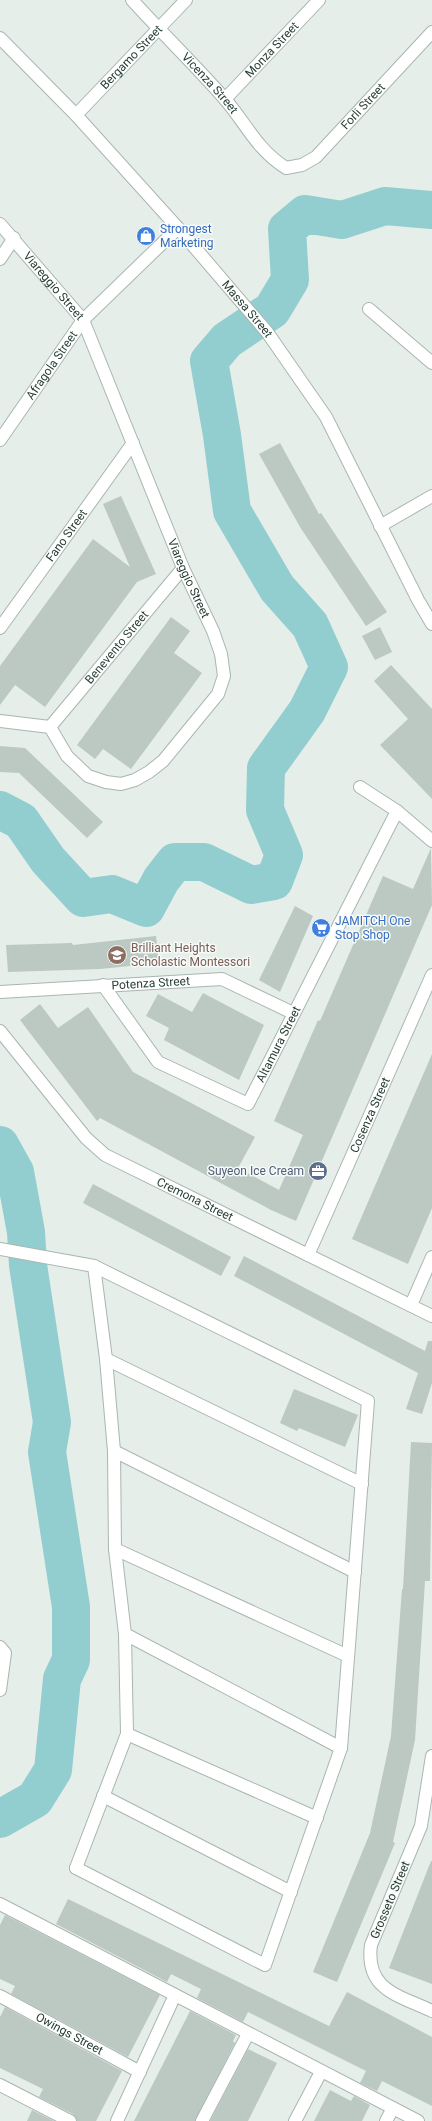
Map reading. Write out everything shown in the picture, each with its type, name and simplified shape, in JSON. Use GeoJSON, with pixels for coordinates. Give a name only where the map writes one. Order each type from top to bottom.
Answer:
{"type":"FeatureCollection","features":[{"type":"Feature","properties":{"kind":"street","name":"Vicenza Street"},"geometry":{"type":"LineString","coordinates":[[132,0],[225,99],[258,145],[271,159],[286,168]]}},
{"type":"Feature","properties":{"kind":"street","name":"Bergamo Street"},"geometry":{"type":"LineString","coordinates":[[76,115],[159,30],[186,0]]}},
{"type":"Feature","properties":{"kind":"street","name":"Monza Street"},"geometry":{"type":"LineString","coordinates":[[225,99],[319,0]]}},
{"type":"Feature","properties":{"kind":"street","name":"Forli Street"},"geometry":{"type":"LineString","coordinates":[[286,168],[302,165],[316,157],[432,32]]}},
{"type":"Feature","properties":{"kind":"street","name":"Massa Street"},"geometry":{"type":"LineString","coordinates":[[0,38],[76,115],[178,228],[266,332],[326,417],[380,526],[432,624]]}},
{"type":"Feature","properties":{"kind":"street","name":"Viareggio Street"},"geometry":{"type":"LineString","coordinates":[[0,224],[14,238],[83,320],[183,568],[214,631],[221,654],[224,676],[218,694],[163,761],[149,772],[135,780],[121,784],[106,782],[88,776],[67,756],[50,727]]}},
{"type":"Feature","properties":{"kind":"street","name":"Afragola Street"},"geometry":{"type":"LineString","coordinates":[[0,440],[83,320],[178,228]]}},
{"type":"Feature","properties":{"kind":"street"},"geometry":{"type":"LineString","coordinates":[[0,259],[14,238]]}},
{"type":"Feature","properties":{"kind":"street"},"geometry":{"type":"LineString","coordinates":[[369,309],[432,363]]}},
{"type":"Feature","properties":{"kind":"street","name":"Fano Street"},"geometry":{"type":"LineString","coordinates":[[0,628],[132,443]]}},
{"type":"Feature","properties":{"kind":"street"},"geometry":{"type":"LineString","coordinates":[[380,526],[432,496]]}},
{"type":"Feature","properties":{"kind":"street","name":"Benevento Street"},"geometry":{"type":"LineString","coordinates":[[50,727],[183,568]]}},
{"type":"Feature","properties":{"kind":"street"},"geometry":{"type":"LineString","coordinates":[[0,721],[50,727]]}},
{"type":"Feature","properties":{"kind":"street"},"geometry":{"type":"LineString","coordinates":[[360,786],[397,811],[432,841]]}},
{"type":"Feature","properties":{"kind":"street","name":"Altamura Street"},"geometry":{"type":"LineString","coordinates":[[102,985],[158,1062],[248,1104],[397,811]]}},
{"type":"Feature","properties":{"kind":"street","name":"Cosenza Street"},"geometry":{"type":"LineString","coordinates":[[308,1256],[432,975]]}},
{"type":"Feature","properties":{"kind":"street","name":"Potenza Street"},"geometry":{"type":"LineString","coordinates":[[0,992],[222,979],[293,1013]]}},
{"type":"Feature","properties":{"kind":"street","name":"Cremona Street"},"geometry":{"type":"LineString","coordinates":[[0,1031],[86,1138],[105,1155],[432,1316]]}},
{"type":"Feature","properties":{"kind":"street"},"geometry":{"type":"LineString","coordinates":[[4,1250],[94,1266],[368,1401],[341,1748],[265,1965],[76,1868],[127,1734],[125,1634],[115,1549],[114,1451],[106,1359],[94,1266]]}},
{"type":"Feature","properties":{"kind":"street"},"geometry":{"type":"LineString","coordinates":[[411,1305],[432,1257]]}},
{"type":"Feature","properties":{"kind":"street"},"geometry":{"type":"LineString","coordinates":[[106,1359],[362,1484]]}},
{"type":"Feature","properties":{"kind":"street"},"geometry":{"type":"LineString","coordinates":[[114,1451],[355,1572]]}},
{"type":"Feature","properties":{"kind":"street"},"geometry":{"type":"LineString","coordinates":[[115,1549],[348,1656]]}},
{"type":"Feature","properties":{"kind":"street"},"geometry":{"type":"LineString","coordinates":[[125,1634],[341,1748]]}},
{"type":"Feature","properties":{"kind":"street"},"geometry":{"type":"LineString","coordinates":[[0,1647],[5,1653],[0,1690]]}},
{"type":"Feature","properties":{"kind":"street"},"geometry":{"type":"LineString","coordinates":[[127,1734],[317,1818]]}},
{"type":"Feature","properties":{"kind":"street","name":"Grosseto Street"},"geometry":{"type":"LineString","coordinates":[[432,1756],[421,1826],[371,1945],[369,1958],[371,1972],[377,1982],[387,1990],[432,2011]]}},
{"type":"Feature","properties":{"kind":"street"},"geometry":{"type":"LineString","coordinates":[[103,1796],[291,1892]]}},
{"type":"Feature","properties":{"kind":"street"},"geometry":{"type":"LineString","coordinates":[[0,1904],[321,2072],[418,2121]]}},
{"type":"Feature","properties":{"kind":"street"},"geometry":{"type":"LineString","coordinates":[[117,2121],[175,1995]]}},
{"type":"Feature","properties":{"kind":"street","name":"Owings Street"},"geometry":{"type":"LineString","coordinates":[[0,1996],[140,2072]]}},
{"type":"Feature","properties":{"kind":"street"},"geometry":{"type":"LineString","coordinates":[[202,2121],[248,2034]]}},
{"type":"Feature","properties":{"kind":"street"},"geometry":{"type":"LineString","coordinates":[[295,2121],[321,2072]]}},
{"type":"Feature","properties":{"kind":"street"},"geometry":{"type":"LineString","coordinates":[[0,2085],[70,2121]]}},
{"type":"Feature","properties":{"kind":"street"},"geometry":{"type":"LineString","coordinates":[[386,2121],[393,2108]]}},
{"type":"Feature","properties":{"kind":"building"},"geometry":{"type":"Polygon","coordinates":[[[280,443],[319,514],[321,513],[387,612],[366,626],[300,527],[259,454],[280,443]]]}},
{"type":"Feature","properties":{"kind":"building"},"geometry":{"type":"Polygon","coordinates":[[[121,496],[156,574],[137,582],[45,707],[15,685],[0,705],[0,666],[93,539],[130,567],[103,504],[121,496]]]}},
{"type":"Feature","properties":{"kind":"building"},"geometry":{"type":"Polygon","coordinates":[[[171,617],[190,631],[174,653],[202,673],[131,769],[103,749],[95,759],[77,745],[171,617]]]}},
{"type":"Feature","properties":{"kind":"building"},"geometry":{"type":"Polygon","coordinates":[[[380,627],[392,652],[375,660],[362,636],[380,627]]]}},
{"type":"Feature","properties":{"kind":"building"},"geometry":{"type":"Polygon","coordinates":[[[391,665],[432,709],[432,799],[380,745],[408,719],[374,681],[391,665]]]}},
{"type":"Feature","properties":{"kind":"building"},"geometry":{"type":"Polygon","coordinates":[[[0,746],[25,748],[103,822],[87,838],[19,773],[0,772],[0,746]]]}},
{"type":"Feature","properties":{"kind":"building"},"geometry":{"type":"Polygon","coordinates":[[[431,848],[432,905],[296,1221],[271,1210],[100,1118],[97,1121],[20,1020],[40,1004],[58,1028],[88,1007],[133,1072],[255,1137],[238,1168],[279,1190],[303,1135],[274,1121],[318,1020],[320,1021],[383,876],[413,889],[431,848]]]}},
{"type":"Feature","properties":{"kind":"building"},"geometry":{"type":"Polygon","coordinates":[[[295,906],[313,916],[280,992],[259,980],[295,906]]]}},
{"type":"Feature","properties":{"kind":"building"},"geometry":{"type":"Polygon","coordinates":[[[156,936],[159,963],[100,969],[8,972],[6,945],[72,943],[73,945],[156,936]]]}},
{"type":"Feature","properties":{"kind":"building"},"geometry":{"type":"Polygon","coordinates":[[[203,993],[264,1025],[239,1080],[164,1040],[169,1028],[146,1016],[158,994],[192,1012],[203,993]]]}},
{"type":"Feature","properties":{"kind":"building"},"geometry":{"type":"Polygon","coordinates":[[[432,1054],[432,1208],[408,1264],[352,1239],[432,1054]]]}},
{"type":"Feature","properties":{"kind":"building"},"geometry":{"type":"Polygon","coordinates":[[[93,1184],[231,1257],[221,1276],[83,1203],[93,1184]]]}},
{"type":"Feature","properties":{"kind":"building"},"geometry":{"type":"Polygon","coordinates":[[[244,1256],[425,1351],[428,1341],[432,1341],[432,1383],[422,1414],[406,1409],[418,1373],[234,1276],[244,1256]]]}},
{"type":"Feature","properties":{"kind":"building"},"geometry":{"type":"Polygon","coordinates":[[[294,1389],[358,1415],[345,1447],[299,1428],[297,1431],[280,1423],[294,1389]]]}},
{"type":"Feature","properties":{"kind":"building"},"geometry":{"type":"Polygon","coordinates":[[[411,1442],[432,1443],[430,1581],[425,1581],[415,1740],[393,1842],[395,1843],[337,1982],[313,1972],[370,1833],[391,1736],[403,1589],[411,1442]]]}},
{"type":"Feature","properties":{"kind":"building"},"geometry":{"type":"Polygon","coordinates":[[[432,1861],[432,1984],[389,1968],[432,1861]]]}},
{"type":"Feature","properties":{"kind":"building"},"geometry":{"type":"Polygon","coordinates":[[[68,1899],[329,2026],[347,1992],[432,2037],[432,2106],[382,2081],[377,2091],[360,2083],[366,2071],[248,2012],[243,2022],[197,1998],[201,1989],[171,1974],[167,1982],[56,1924],[68,1899]]]}},
{"type":"Feature","properties":{"kind":"building"},"geometry":{"type":"Polygon","coordinates":[[[5,1915],[160,1995],[128,2057],[11,1994],[15,1986],[0,1979],[0,1925],[5,1915]]]}},
{"type":"Feature","properties":{"kind":"building"},"geometry":{"type":"Polygon","coordinates":[[[5,2007],[122,2071],[96,2121],[77,2121],[73,2114],[39,2097],[43,2089],[0,2068],[0,2017],[5,2007]]]}},
{"type":"Feature","properties":{"kind":"building"},"geometry":{"type":"Polygon","coordinates":[[[190,2011],[236,2035],[233,2041],[235,2043],[195,2121],[134,2121],[190,2011]]]}},
{"type":"Feature","properties":{"kind":"building"},"geometry":{"type":"Polygon","coordinates":[[[248,2049],[277,2063],[248,2121],[210,2121],[248,2049]]]}},
{"type":"Feature","properties":{"kind":"building"},"geometry":{"type":"Polygon","coordinates":[[[330,2090],[351,2101],[354,2096],[370,2105],[362,2121],[314,2121],[330,2090]]]}},
{"type":"Feature","properties":{"kind":"building"},"geometry":{"type":"Polygon","coordinates":[[[32,2110],[54,2121],[27,2121],[32,2110]]]}},
{"type":"Feature","properties":{"kind":"waterway"},"geometry":{"type":"LineString","coordinates":[[0,810],[21,821],[48,860],[83,898],[112,894],[146,908],[161,880],[175,862],[204,862],[251,885],[274,881],[284,855],[265,810],[266,768],[307,711],[329,667],[310,625],[277,588],[232,511],[222,435],[209,361],[227,340],[272,310],[290,280],[287,229],[305,214],[342,220],[385,206],[432,210]]}},
{"type":"Feature","properties":{"kind":"waterway"},"geometry":{"type":"LineString","coordinates":[[0,1145],[15,1172],[26,1232],[28,1265],[52,1422],[47,1452],[71,1607],[71,1660],[62,1679],[53,1770],[35,1799],[0,1819]]}},
{"type":"Feature","properties":{"kind":"place","name":"Strongest Marketing"},"geometry":{"type":"Point","coordinates":[146,236]}},
{"type":"Feature","properties":{"kind":"place","name":"JAMITCH One Stop Shop"},"geometry":{"type":"Point","coordinates":[321,928]}},
{"type":"Feature","properties":{"kind":"place","name":"Brilliant Heights Scholastic Montessori"},"geometry":{"type":"Point","coordinates":[117,955]}},
{"type":"Feature","properties":{"kind":"place","name":"Suyeon Ice Cream"},"geometry":{"type":"Point","coordinates":[318,1171]}}]}
